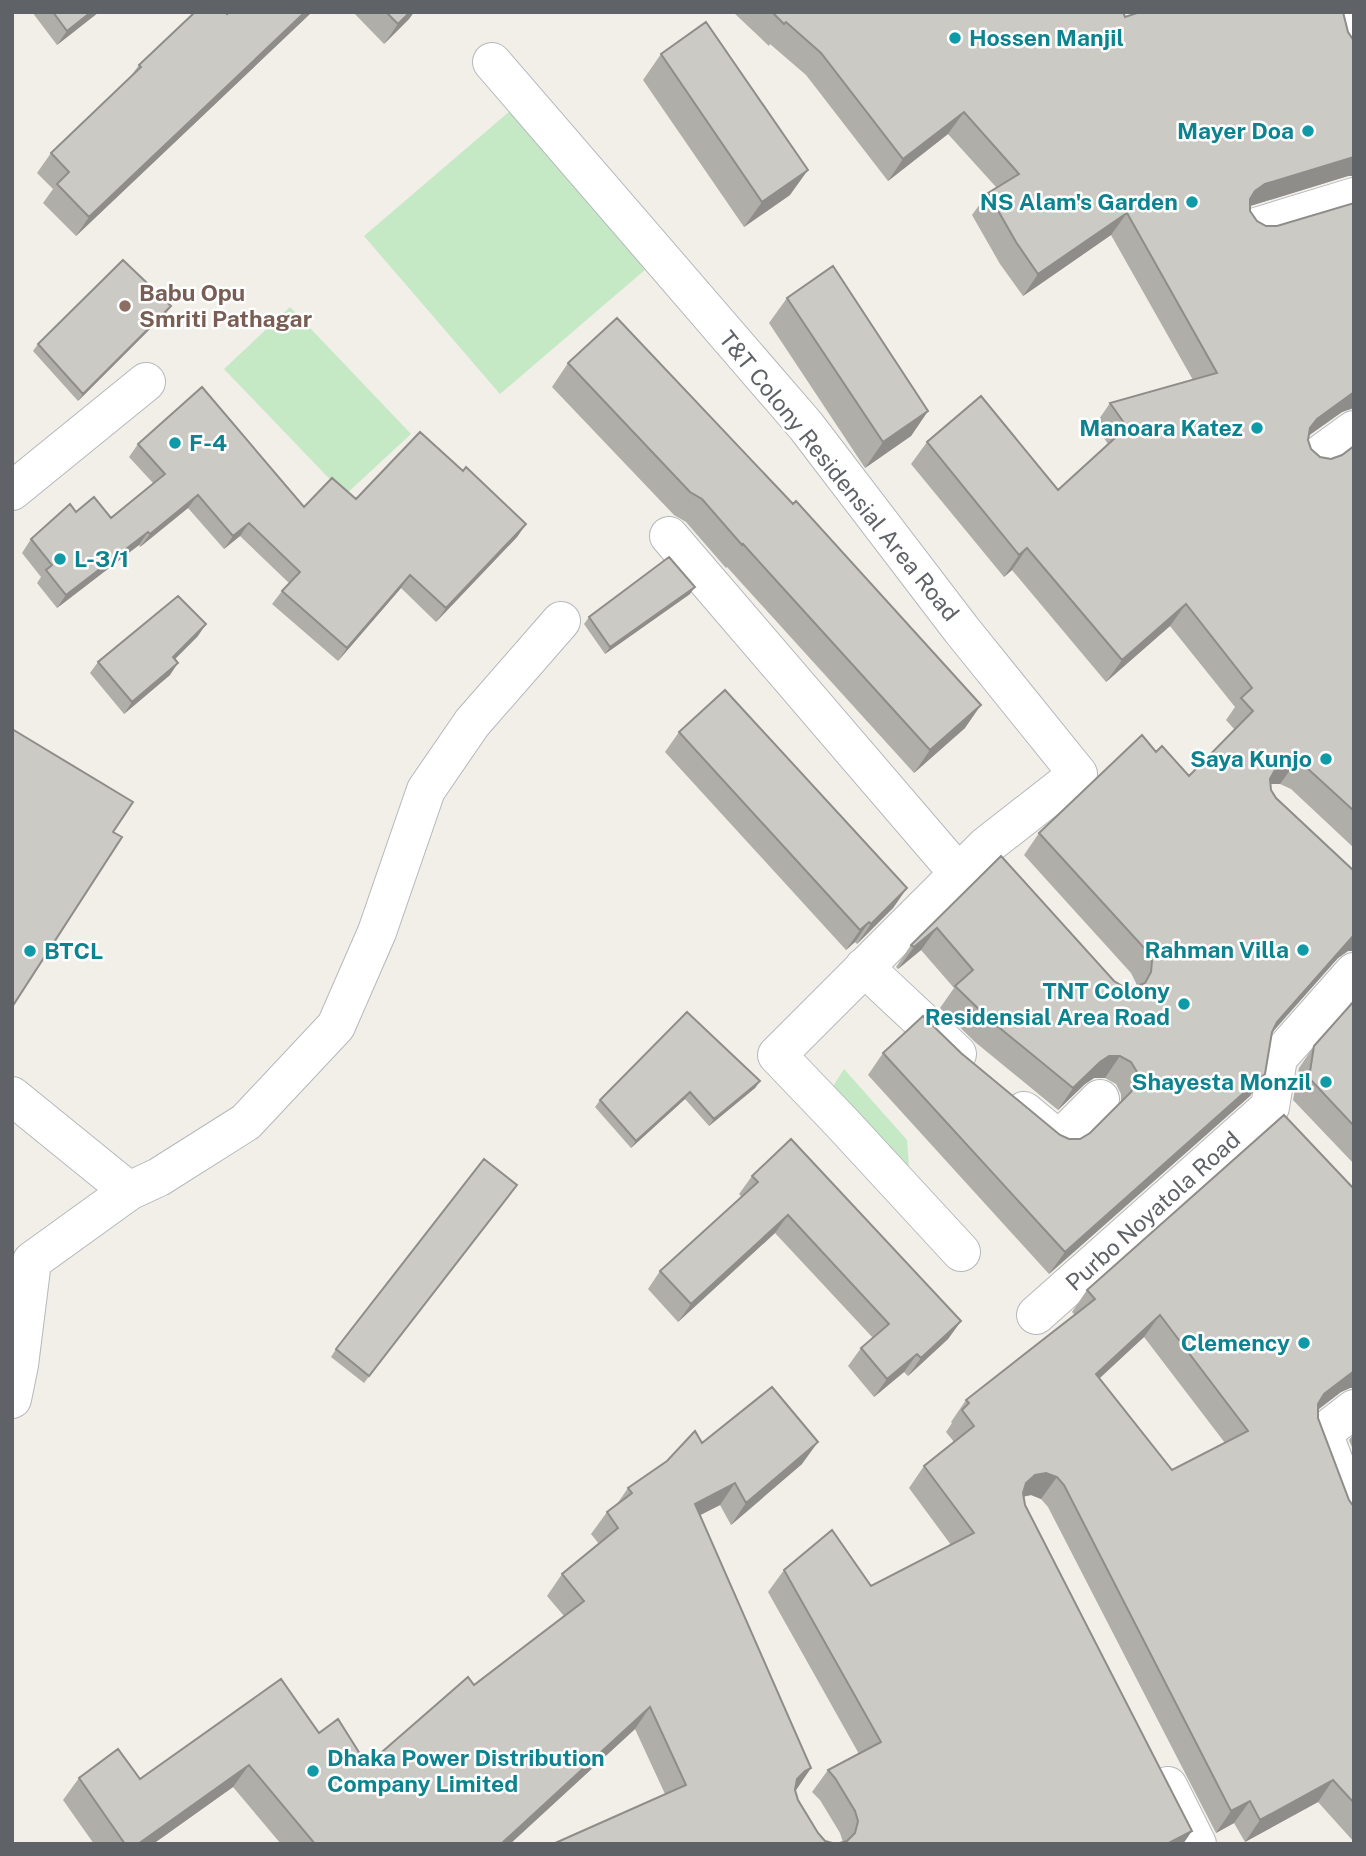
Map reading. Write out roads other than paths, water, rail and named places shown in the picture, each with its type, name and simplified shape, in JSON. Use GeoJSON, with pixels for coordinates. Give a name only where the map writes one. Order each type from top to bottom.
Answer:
{"type":"FeatureCollection","features":[{"type":"Feature","properties":{"kind":"street"},"geometry":{"type":"LineString","coordinates":[[1345,12],[1354,48]]}},
{"type":"Feature","properties":{"kind":"street","name":"T&T Colony Residensial Area Road"},"geometry":{"type":"LineString","coordinates":[[492,62],[806,426],[961,629],[1078,774],[999,860],[959,874],[777,1055],[961,1252]]}},
{"type":"Feature","properties":{"kind":"street"},"geometry":{"type":"LineString","coordinates":[[1256,227],[1354,197]]}},
{"type":"Feature","properties":{"kind":"street"},"geometry":{"type":"LineString","coordinates":[[12,491],[146,382]]}},
{"type":"Feature","properties":{"kind":"street"},"geometry":{"type":"LineString","coordinates":[[1314,459],[1354,430]]}},
{"type":"Feature","properties":{"kind":"street"},"geometry":{"type":"LineString","coordinates":[[669,536],[959,874]]}},
{"type":"Feature","properties":{"kind":"street"},"geometry":{"type":"LineString","coordinates":[[12,1399],[32,1261],[129,1191],[159,1177],[246,1122],[336,1026],[377,932],[426,790],[472,723],[561,621]]}},
{"type":"Feature","properties":{"kind":"street"},"geometry":{"type":"LineString","coordinates":[[864,967],[990,1082],[1059,1140],[1100,1099]]}},
{"type":"Feature","properties":{"kind":"street"},"geometry":{"type":"LineString","coordinates":[[1298,1137],[1270,1107],[1278,1058],[1354,972]]}},
{"type":"Feature","properties":{"kind":"street"},"geometry":{"type":"LineString","coordinates":[[12,1096],[129,1191]]}},
{"type":"Feature","properties":{"kind":"street","name":"Purbo Noyatola Road"},"geometry":{"type":"LineString","coordinates":[[1036,1315],[1270,1107]]}},
{"type":"Feature","properties":{"kind":"street"},"geometry":{"type":"LineString","coordinates":[[1354,1409],[1323,1433],[1354,1514]]}},
{"type":"Feature","properties":{"kind":"street"},"geometry":{"type":"LineString","coordinates":[[1153,1758],[1197,1844]]}},
{"type":"Feature","properties":{"kind":"place","name":"Hossen Manjil"},"geometry":{"type":"Point","coordinates":[955,38]}},
{"type":"Feature","properties":{"kind":"place","name":"Mayer Doa"},"geometry":{"type":"Point","coordinates":[1308,131]}},
{"type":"Feature","properties":{"kind":"place","name":"NS Alam's Garden"},"geometry":{"type":"Point","coordinates":[1192,202]}},
{"type":"Feature","properties":{"kind":"place","name":"Babu Opu Smriti Pathagar"},"geometry":{"type":"Point","coordinates":[125,306]}},
{"type":"Feature","properties":{"kind":"place","name":"Manoara Katez"},"geometry":{"type":"Point","coordinates":[1257,428]}},
{"type":"Feature","properties":{"kind":"place","name":"F-4"},"geometry":{"type":"Point","coordinates":[175,443]}},
{"type":"Feature","properties":{"kind":"place","name":"L-3/1"},"geometry":{"type":"Point","coordinates":[60,559]}},
{"type":"Feature","properties":{"kind":"place","name":"Saya Kunjo"},"geometry":{"type":"Point","coordinates":[1326,759]}},
{"type":"Feature","properties":{"kind":"place","name":"Rahman Villa"},"geometry":{"type":"Point","coordinates":[1303,950]}},
{"type":"Feature","properties":{"kind":"place","name":"BTCL"},"geometry":{"type":"Point","coordinates":[30,951]}},
{"type":"Feature","properties":{"kind":"place","name":"TNT Colony Residensial Area Road"},"geometry":{"type":"Point","coordinates":[1184,1004]}},
{"type":"Feature","properties":{"kind":"place","name":"Shayesta Monzil"},"geometry":{"type":"Point","coordinates":[1326,1082]}},
{"type":"Feature","properties":{"kind":"place","name":"Clemency"},"geometry":{"type":"Point","coordinates":[1304,1343]}},
{"type":"Feature","properties":{"kind":"place","name":"Dhaka Power Distribution Company Limited"},"geometry":{"type":"Point","coordinates":[313,1771]}}]}
